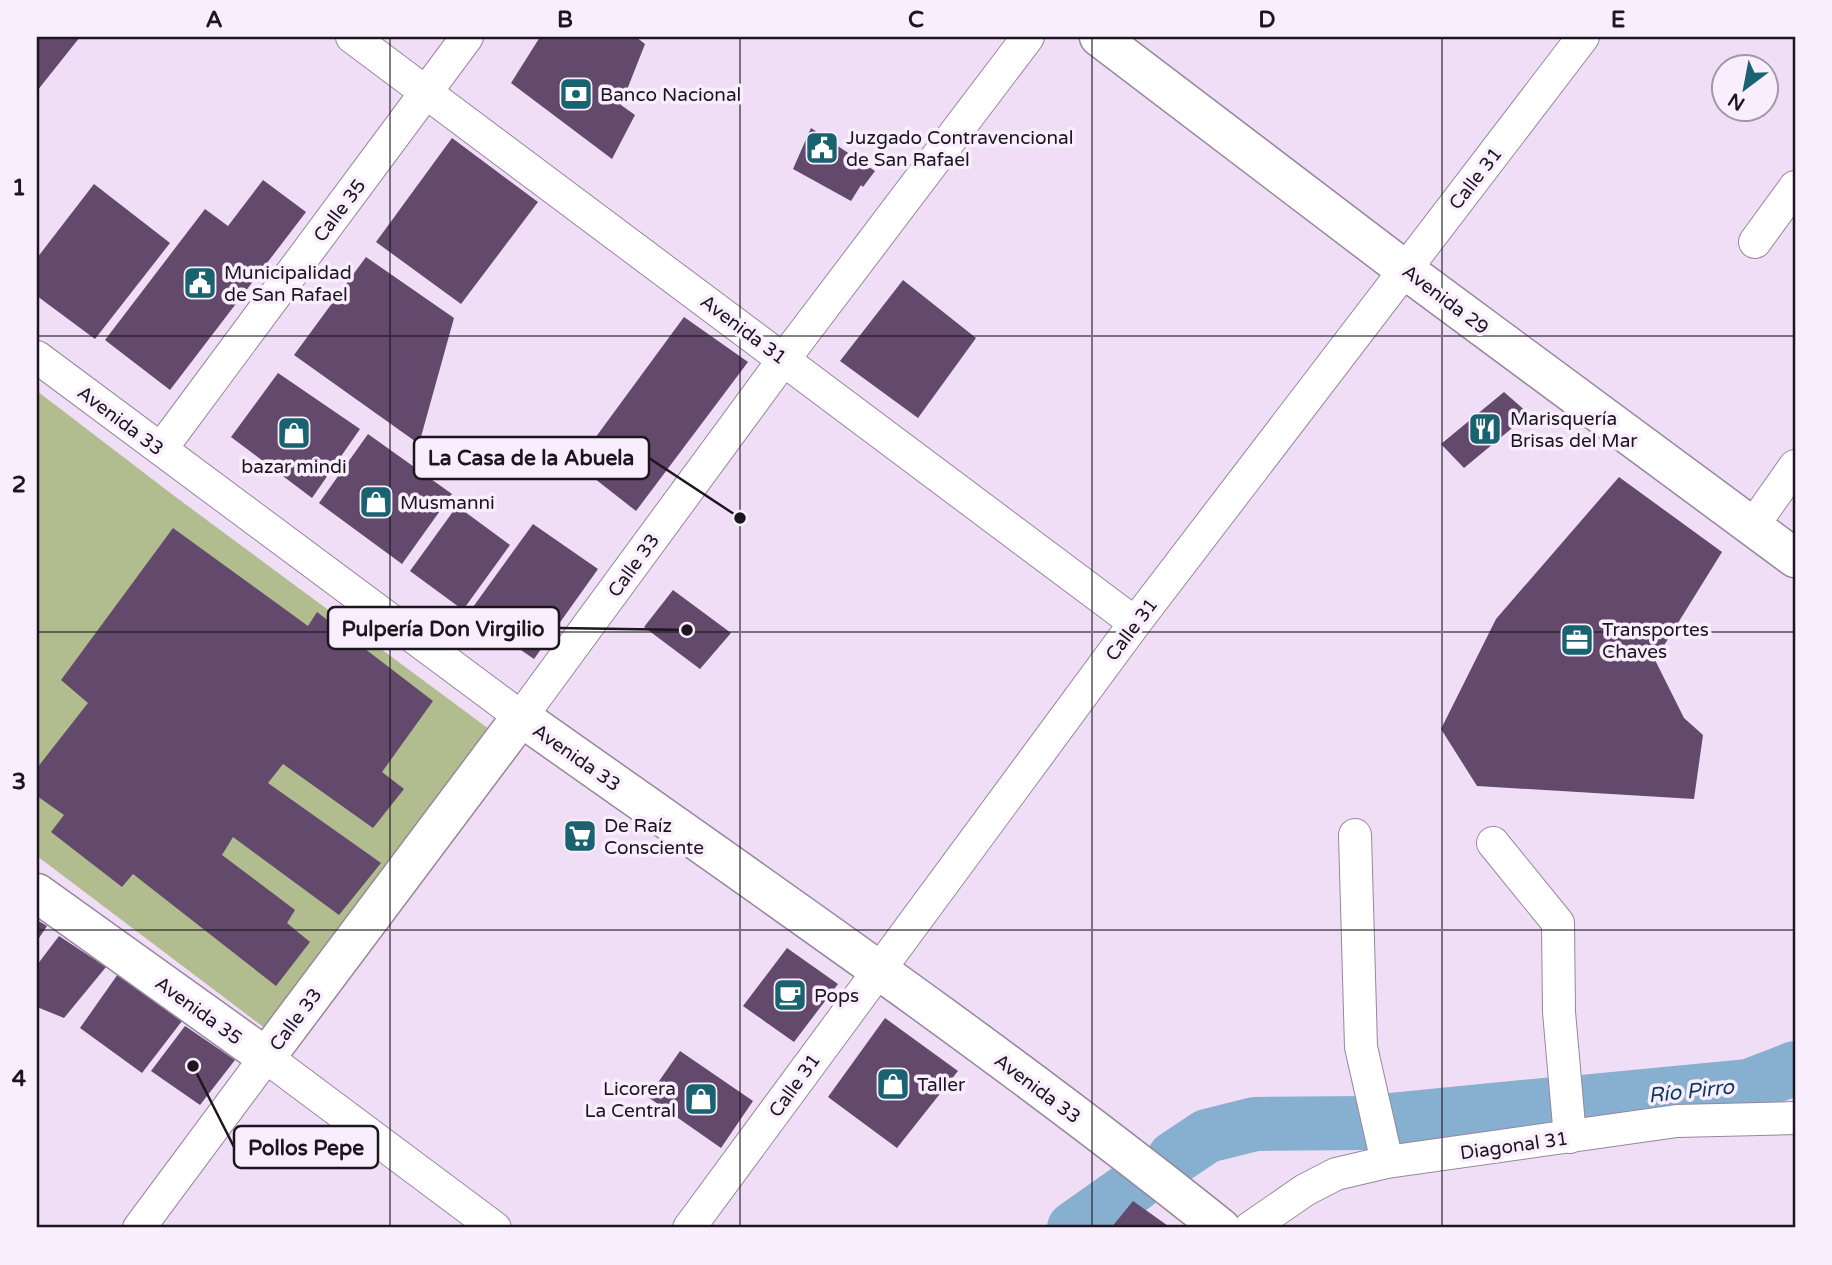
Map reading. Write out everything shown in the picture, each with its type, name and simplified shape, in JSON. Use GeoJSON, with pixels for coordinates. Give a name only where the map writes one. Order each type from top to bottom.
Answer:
{"type":"FeatureCollection","features":[{"type":"Feature","properties":{"kind":"main road","name":"Avenida 29"},"geometry":{"type":"LineString","coordinates":[[1099,37],[1404,269],[1795,558]]}},
{"type":"Feature","properties":{"kind":"main road","name":"Avenida 33"},"geometry":{"type":"LineString","coordinates":[[521,717],[878,969],[1141,1164],[1221,1228]]}},
{"type":"Feature","properties":{"kind":"main road","name":"Calle 33"},"geometry":{"type":"LineString","coordinates":[[266,1057],[521,717]]}},
{"type":"Feature","properties":{"kind":"main road","name":"Avenida 35"},"geometry":{"type":"LineString","coordinates":[[37,893],[266,1057]]}},
{"type":"Feature","properties":{"kind":"street","name":"Avenida 31"},"geometry":{"type":"LineString","coordinates":[[352,37],[1135,623]]}},
{"type":"Feature","properties":{"kind":"street","name":"Calle 35"},"geometry":{"type":"LineString","coordinates":[[161,449],[467,37]]}},
{"type":"Feature","properties":{"kind":"street","name":"Calle 33"},"geometry":{"type":"LineString","coordinates":[[521,717],[784,359],[1028,37]]}},
{"type":"Feature","properties":{"kind":"street","name":"Calle 31"},"geometry":{"type":"LineString","coordinates":[[689,1228],[1135,623],[1583,37]]}},
{"type":"Feature","properties":{"kind":"street"},"geometry":{"type":"LineString","coordinates":[[1755,242],[1795,187]]}},
{"type":"Feature","properties":{"kind":"street","name":"Avenida 33"},"geometry":{"type":"LineString","coordinates":[[37,357],[521,717]]}},
{"type":"Feature","properties":{"kind":"street"},"geometry":{"type":"LineString","coordinates":[[1752,527],[1795,466]]}},
{"type":"Feature","properties":{"kind":"street"},"geometry":{"type":"LineString","coordinates":[[1355,835],[1361,1047],[1387,1162]]}},
{"type":"Feature","properties":{"kind":"street"},"geometry":{"type":"LineString","coordinates":[[1493,843],[1558,923],[1559,1012],[1570,1137]]}},
{"type":"Feature","properties":{"kind":"street","name":"Calle 33"},"geometry":{"type":"LineString","coordinates":[[139,1228],[266,1057]]}},
{"type":"Feature","properties":{"kind":"street","name":"Avenida 35"},"geometry":{"type":"LineString","coordinates":[[266,1057],[495,1228]]}},
{"type":"Feature","properties":{"kind":"street","name":"Diagonal 31"},"geometry":{"type":"LineString","coordinates":[[1250,1228],[1304,1190],[1336,1174],[1387,1162],[1678,1121],[1795,1118]]}},
{"type":"Feature","properties":{"kind":"green space"},"geometry":{"type":"Polygon","coordinates":[[[37,391],[489,729],[266,1029],[37,856],[37,391]]]}},
{"type":"Feature","properties":{"kind":"building"},"geometry":{"type":"Polygon","coordinates":[[[37,37],[80,37],[37,91],[37,37]]]}},
{"type":"Feature","properties":{"kind":"building","name":"Banco Nacional"},"geometry":{"type":"Polygon","coordinates":[[[540,37],[636,37],[645,44],[621,105],[635,115],[612,159],[511,83],[540,37]]]}},
{"type":"Feature","properties":{"kind":"building","name":"Juzgado Contravencional de San Rafael"},"geometry":{"type":"Polygon","coordinates":[[[811,128],[875,171],[863,187],[861,185],[851,201],[793,169],[811,128]]]}},
{"type":"Feature","properties":{"kind":"building"},"geometry":{"type":"Polygon","coordinates":[[[452,138],[538,202],[461,304],[376,242],[452,138]]]}},
{"type":"Feature","properties":{"kind":"building","name":"Municipalidad de San Rafael"},"geometry":{"type":"Polygon","coordinates":[[[263,180],[306,212],[170,390],[105,340],[205,209],[228,226],[263,180]]]}},
{"type":"Feature","properties":{"kind":"building"},"geometry":{"type":"Polygon","coordinates":[[[94,184],[170,243],[95,339],[37,296],[37,258],[94,184]]]}},
{"type":"Feature","properties":{"kind":"building"},"geometry":{"type":"Polygon","coordinates":[[[366,257],[454,318],[419,444],[294,355],[366,257]]]}},
{"type":"Feature","properties":{"kind":"building"},"geometry":{"type":"Polygon","coordinates":[[[903,280],[976,338],[918,418],[840,361],[903,280]]]}},
{"type":"Feature","properties":{"kind":"building"},"geometry":{"type":"Polygon","coordinates":[[[684,317],[748,362],[636,511],[576,464],[684,317]]]}},
{"type":"Feature","properties":{"kind":"building"},"geometry":{"type":"Polygon","coordinates":[[[278,373],[360,429],[312,498],[231,437],[278,373]]]}},
{"type":"Feature","properties":{"kind":"building","name":"Marisquería Brisas del Mar"},"geometry":{"type":"Polygon","coordinates":[[[1504,392],[1529,414],[1464,468],[1441,444],[1504,392]]]}},
{"type":"Feature","properties":{"kind":"building"},"geometry":{"type":"Polygon","coordinates":[[[368,434],[452,494],[402,564],[319,503],[368,434]]]}},
{"type":"Feature","properties":{"kind":"building","name":"Transportes Chaves"},"geometry":{"type":"Polygon","coordinates":[[[1619,477],[1722,552],[1655,660],[1684,718],[1703,735],[1694,799],[1477,786],[1441,729],[1496,619],[1619,477]]]}},
{"type":"Feature","properties":{"kind":"building"},"geometry":{"type":"Polygon","coordinates":[[[457,506],[510,545],[463,610],[410,571],[457,506]]]}},
{"type":"Feature","properties":{"kind":"building"},"geometry":{"type":"Polygon","coordinates":[[[533,524],[598,569],[534,659],[468,614],[533,524]]]}},
{"type":"Feature","properties":{"kind":"building"},"geometry":{"type":"Polygon","coordinates":[[[173,528],[308,626],[317,612],[433,701],[382,772],[404,789],[373,828],[283,764],[268,783],[381,863],[339,915],[233,837],[222,855],[295,910],[287,923],[310,942],[276,986],[133,874],[122,887],[51,832],[64,815],[37,796],[37,768],[88,703],[61,680],[173,528]]]}},
{"type":"Feature","properties":{"kind":"building"},"geometry":{"type":"Polygon","coordinates":[[[673,590],[731,633],[700,669],[644,627],[673,590]]]}},
{"type":"Feature","properties":{"kind":"building"},"geometry":{"type":"Polygon","coordinates":[[[37,920],[47,926],[37,941],[37,920]]]}},
{"type":"Feature","properties":{"kind":"building"},"geometry":{"type":"Polygon","coordinates":[[[59,936],[106,967],[64,1018],[37,1007],[37,965],[59,936]]]}},
{"type":"Feature","properties":{"kind":"building","name":"Pops"},"geometry":{"type":"Polygon","coordinates":[[[787,948],[838,984],[794,1042],[743,1006],[787,948]]]}},
{"type":"Feature","properties":{"kind":"building"},"geometry":{"type":"Polygon","coordinates":[[[118,974],[182,1021],[142,1073],[80,1028],[118,974]]]}},
{"type":"Feature","properties":{"kind":"building","name":"Taller"},"geometry":{"type":"Polygon","coordinates":[[[885,1018],[958,1071],[897,1148],[828,1097],[885,1018]]]}},
{"type":"Feature","properties":{"kind":"building"},"geometry":{"type":"Polygon","coordinates":[[[185,1026],[235,1060],[200,1105],[151,1071],[185,1026]]]}},
{"type":"Feature","properties":{"kind":"building","name":"Licorera La Central"},"geometry":{"type":"Polygon","coordinates":[[[680,1051],[753,1101],[721,1148],[648,1097],[680,1051]]]}},
{"type":"Feature","properties":{"kind":"building"},"geometry":{"type":"Polygon","coordinates":[[[1133,1201],[1171,1228],[1111,1228],[1133,1201]]]}},
{"type":"Feature","properties":{"kind":"waterway","name":"Río Pirro"},"geometry":{"type":"LineString","coordinates":[[1583,1102],[1749,1086],[1795,1068]]}},
{"type":"Feature","properties":{"kind":"waterway","name":"Río Pirro"},"geometry":{"type":"LineString","coordinates":[[1389,1120],[1554,1104]]}},
{"type":"Feature","properties":{"kind":"waterway","name":"Río Pirro"},"geometry":{"type":"LineString","coordinates":[[1174,1158],[1207,1136],[1255,1124],[1365,1123]]}},
{"type":"Feature","properties":{"kind":"waterway","name":"Río Pirro"},"geometry":{"type":"LineString","coordinates":[[1074,1228],[1135,1185]]}},
{"type":"Feature","properties":{"kind":"place","name":"Banco Nacional"},"geometry":{"type":"Point","coordinates":[576,94]}},
{"type":"Feature","properties":{"kind":"place","name":"Juzgado Contravencional de San Rafael"},"geometry":{"type":"Point","coordinates":[822,148]}},
{"type":"Feature","properties":{"kind":"place","name":"Municipalidad de San Rafael"},"geometry":{"type":"Point","coordinates":[200,283]}},
{"type":"Feature","properties":{"kind":"place","name":"Marisquería Brisas del Mar"},"geometry":{"type":"Point","coordinates":[1485,429]}},
{"type":"Feature","properties":{"kind":"place","name":"bazar mindi"},"geometry":{"type":"Point","coordinates":[294,433]}},
{"type":"Feature","properties":{"kind":"place","name":"Musmanni"},"geometry":{"type":"Point","coordinates":[376,502]}},
{"type":"Feature","properties":{"kind":"place","name":"La Casa de la Abuela"},"geometry":{"type":"Point","coordinates":[740,518]}},
{"type":"Feature","properties":{"kind":"place","name":"Pulpería Don Virgilio"},"geometry":{"type":"Point","coordinates":[687,630]}},
{"type":"Feature","properties":{"kind":"place","name":"Transportes Chaves"},"geometry":{"type":"Point","coordinates":[1577,640]}},
{"type":"Feature","properties":{"kind":"place","name":"De Raíz Consciente"},"geometry":{"type":"Point","coordinates":[580,836]}},
{"type":"Feature","properties":{"kind":"place","name":"Pops"},"geometry":{"type":"Point","coordinates":[790,995]}},
{"type":"Feature","properties":{"kind":"place","name":"Pollos Pepe"},"geometry":{"type":"Point","coordinates":[193,1066]}},
{"type":"Feature","properties":{"kind":"place","name":"Taller"},"geometry":{"type":"Point","coordinates":[893,1084]}},
{"type":"Feature","properties":{"kind":"place","name":"Licorera La Central"},"geometry":{"type":"Point","coordinates":[701,1099]}}]}
